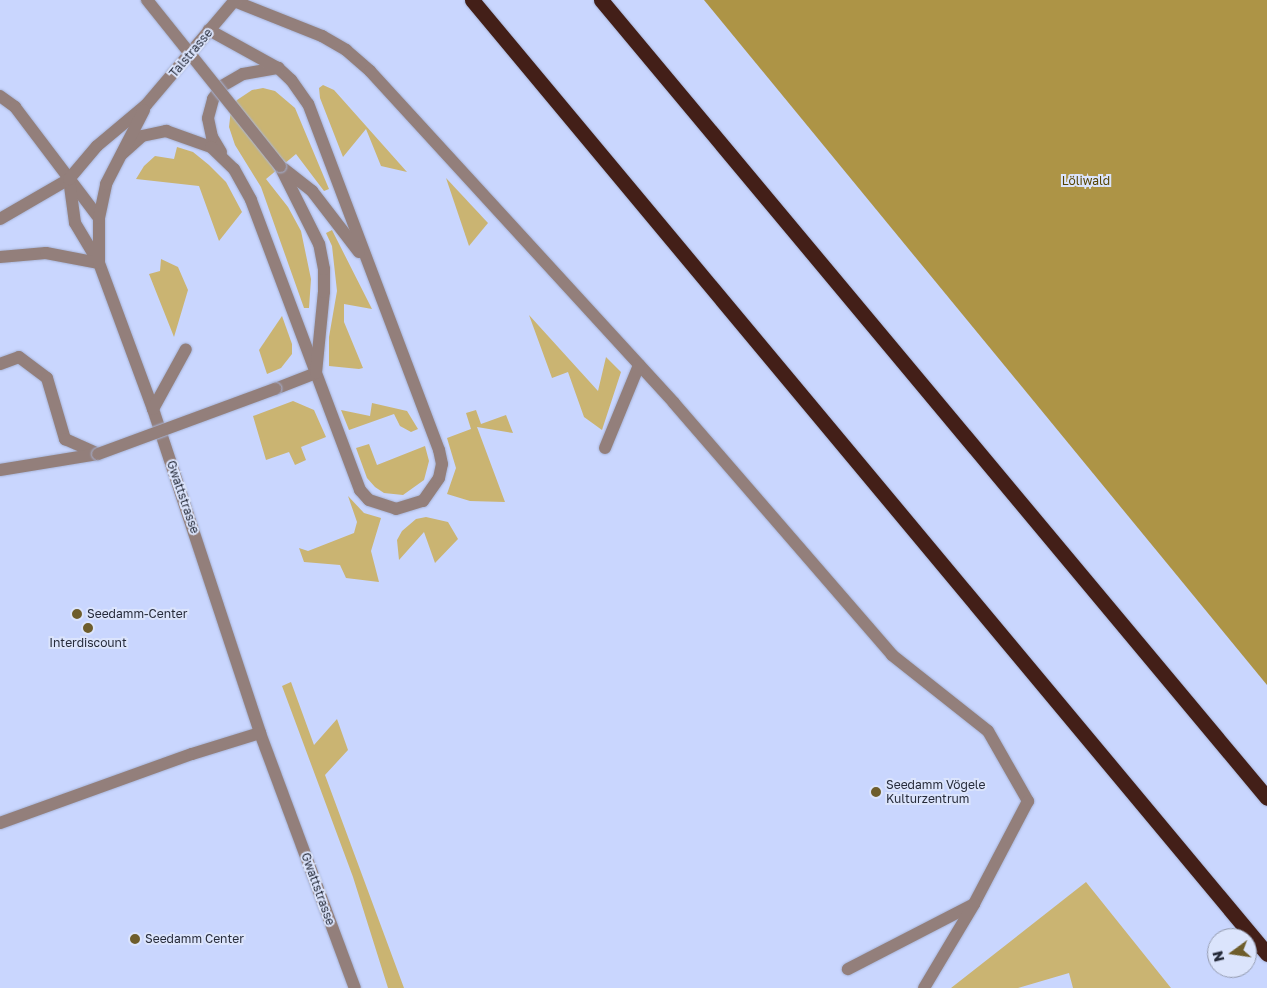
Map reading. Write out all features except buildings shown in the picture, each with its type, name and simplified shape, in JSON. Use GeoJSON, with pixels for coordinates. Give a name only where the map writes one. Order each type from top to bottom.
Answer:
{"type":"FeatureCollection","features":[{"type":"Feature","properties":{"kind":"highway"},"geometry":{"type":"LineString","coordinates":[[472,0],[1267,954]]}},
{"type":"Feature","properties":{"kind":"highway"},"geometry":{"type":"LineString","coordinates":[[601,0],[1267,798]]}},
{"type":"Feature","properties":{"kind":"street"},"geometry":{"type":"LineString","coordinates":[[147,0],[280,166],[307,216],[319,244],[324,269],[316,373]]}},
{"type":"Feature","properties":{"kind":"street"},"geometry":{"type":"LineString","coordinates":[[235,1],[322,36],[346,50],[370,72],[639,365],[892,655],[988,731],[1028,801],[974,904],[924,988]]}},
{"type":"Feature","properties":{"kind":"street","name":"Talstrasse"},"geometry":{"type":"LineString","coordinates":[[0,219],[69,179],[97,146],[146,105],[235,1]]}},
{"type":"Feature","properties":{"kind":"street"},"geometry":{"type":"LineString","coordinates":[[209,30],[278,68],[291,80],[308,104],[439,450],[442,464],[440,478],[423,500],[414,506],[396,509],[382,507],[369,500],[360,490],[244,183],[224,157],[209,128],[208,118],[213,99],[222,86],[243,74],[278,68]]}},
{"type":"Feature","properties":{"kind":"street","name":"Gwattstrasse"},"geometry":{"type":"LineString","coordinates":[[0,96],[14,107],[99,218],[99,263]]}},
{"type":"Feature","properties":{"kind":"street","name":"Talstrasse"},"geometry":{"type":"LineString","coordinates":[[99,218],[106,184],[146,105]]}},
{"type":"Feature","properties":{"kind":"street"},"geometry":{"type":"LineString","coordinates":[[122,154],[142,136],[166,131],[198,140],[224,157]]}},
{"type":"Feature","properties":{"kind":"street"},"geometry":{"type":"LineString","coordinates":[[280,166],[319,198],[358,250],[374,278]]}},
{"type":"Feature","properties":{"kind":"street","name":"Gwattstrasse"},"geometry":{"type":"LineString","coordinates":[[69,179],[75,223],[99,263],[153,409],[260,733],[356,988]]}},
{"type":"Feature","properties":{"kind":"street"},"geometry":{"type":"LineString","coordinates":[[0,257],[46,253],[99,263]]}},
{"type":"Feature","properties":{"kind":"street"},"geometry":{"type":"LineString","coordinates":[[153,409],[186,349]]}},
{"type":"Feature","properties":{"kind":"street"},"geometry":{"type":"LineString","coordinates":[[0,364],[19,357],[47,378],[65,440],[98,454]]}},
{"type":"Feature","properties":{"kind":"street"},"geometry":{"type":"LineString","coordinates":[[606,448],[639,365]]}},
{"type":"Feature","properties":{"kind":"street"},"geometry":{"type":"LineString","coordinates":[[0,470],[98,454],[316,373]]}},
{"type":"Feature","properties":{"kind":"street"},"geometry":{"type":"LineString","coordinates":[[0,823],[192,754],[260,733]]}},
{"type":"Feature","properties":{"kind":"street"},"geometry":{"type":"LineString","coordinates":[[848,969],[974,904]]}},
{"type":"Feature","properties":{"kind":"shaded area"},"geometry":{"type":"Polygon","coordinates":[[[323,85],[334,90],[407,172],[381,166],[366,129],[343,157],[320,98],[319,88],[323,85]]]}},
{"type":"Feature","properties":{"kind":"shaded area"},"geometry":{"type":"Polygon","coordinates":[[[263,88],[275,91],[295,108],[329,189],[324,191],[296,154],[266,179],[288,207],[301,231],[311,279],[309,308],[304,308],[261,187],[235,145],[229,127],[231,109],[237,100],[252,90],[263,88]]]}},
{"type":"Feature","properties":{"kind":"shaded area"},"geometry":{"type":"Polygon","coordinates":[[[177,147],[193,152],[226,182],[242,212],[219,241],[199,186],[136,179],[144,166],[155,156],[174,159],[177,147]]]}},
{"type":"Feature","properties":{"kind":"shaded area"},"geometry":{"type":"Polygon","coordinates":[[[446,178],[488,223],[469,246],[446,178]]]}},
{"type":"Feature","properties":{"kind":"shaded area"},"geometry":{"type":"Polygon","coordinates":[[[332,230],[372,309],[344,304],[344,322],[363,368],[359,369],[329,366],[329,337],[337,291],[332,246],[326,233],[332,230]]]}},
{"type":"Feature","properties":{"kind":"shaded area"},"geometry":{"type":"Polygon","coordinates":[[[161,259],[178,267],[188,290],[174,337],[149,274],[160,271],[161,259]]]}},
{"type":"Feature","properties":{"kind":"shaded area"},"geometry":{"type":"Polygon","coordinates":[[[529,315],[598,391],[606,357],[621,372],[602,430],[584,417],[568,372],[552,378],[529,315]]]}},
{"type":"Feature","properties":{"kind":"shaded area"},"geometry":{"type":"Polygon","coordinates":[[[282,316],[292,344],[292,354],[281,368],[267,374],[259,350],[282,316]]]}},
{"type":"Feature","properties":{"kind":"shaded area"},"geometry":{"type":"Polygon","coordinates":[[[293,401],[314,410],[326,437],[301,447],[306,460],[295,465],[289,452],[266,460],[253,416],[293,401]]]}},
{"type":"Feature","properties":{"kind":"shaded area"},"geometry":{"type":"Polygon","coordinates":[[[372,403],[407,411],[418,429],[411,432],[400,426],[394,414],[349,430],[341,410],[370,416],[372,403]]]}},
{"type":"Feature","properties":{"kind":"shaded area"},"geometry":{"type":"Polygon","coordinates":[[[476,410],[481,424],[506,415],[513,433],[477,427],[505,502],[470,501],[447,494],[456,468],[447,438],[471,429],[466,413],[476,410]]]}},
{"type":"Feature","properties":{"kind":"shaded area"},"geometry":{"type":"Polygon","coordinates":[[[369,444],[377,465],[425,446],[429,461],[424,480],[403,495],[384,493],[367,478],[356,448],[369,444]]]}},
{"type":"Feature","properties":{"kind":"shaded area"},"geometry":{"type":"Polygon","coordinates":[[[348,496],[364,513],[381,518],[371,551],[379,582],[346,578],[340,565],[304,562],[299,548],[308,551],[354,533],[357,522],[348,496]]]}},
{"type":"Feature","properties":{"kind":"shaded area"},"geometry":{"type":"Polygon","coordinates":[[[426,517],[448,522],[458,539],[435,563],[424,532],[399,560],[397,540],[402,531],[416,519],[426,517]]]}},
{"type":"Feature","properties":{"kind":"shaded area"},"geometry":{"type":"Polygon","coordinates":[[[291,682],[314,745],[337,719],[348,750],[325,775],[404,988],[388,988],[353,877],[282,686],[291,682]]]}},
{"type":"Feature","properties":{"kind":"shaded area"},"geometry":{"type":"Polygon","coordinates":[[[1086,882],[1171,988],[1073,988],[1069,973],[1018,988],[951,988],[1086,882]]]}},
{"type":"Feature","properties":{"kind":"green space","name":"Löliwald"},"geometry":{"type":"Polygon","coordinates":[[[704,0],[1267,0],[1267,685],[704,0]]]}},
{"type":"Feature","properties":{"kind":"place","name":"Seedamm-Center"},"geometry":{"type":"Point","coordinates":[77,614]}},
{"type":"Feature","properties":{"kind":"place","name":"Interdiscount"},"geometry":{"type":"Point","coordinates":[88,628]}},
{"type":"Feature","properties":{"kind":"place","name":"Seedamm Vögele Kulturzentrum"},"geometry":{"type":"Point","coordinates":[876,792]}},
{"type":"Feature","properties":{"kind":"place","name":"Seedamm Center"},"geometry":{"type":"Point","coordinates":[135,939]}}]}
